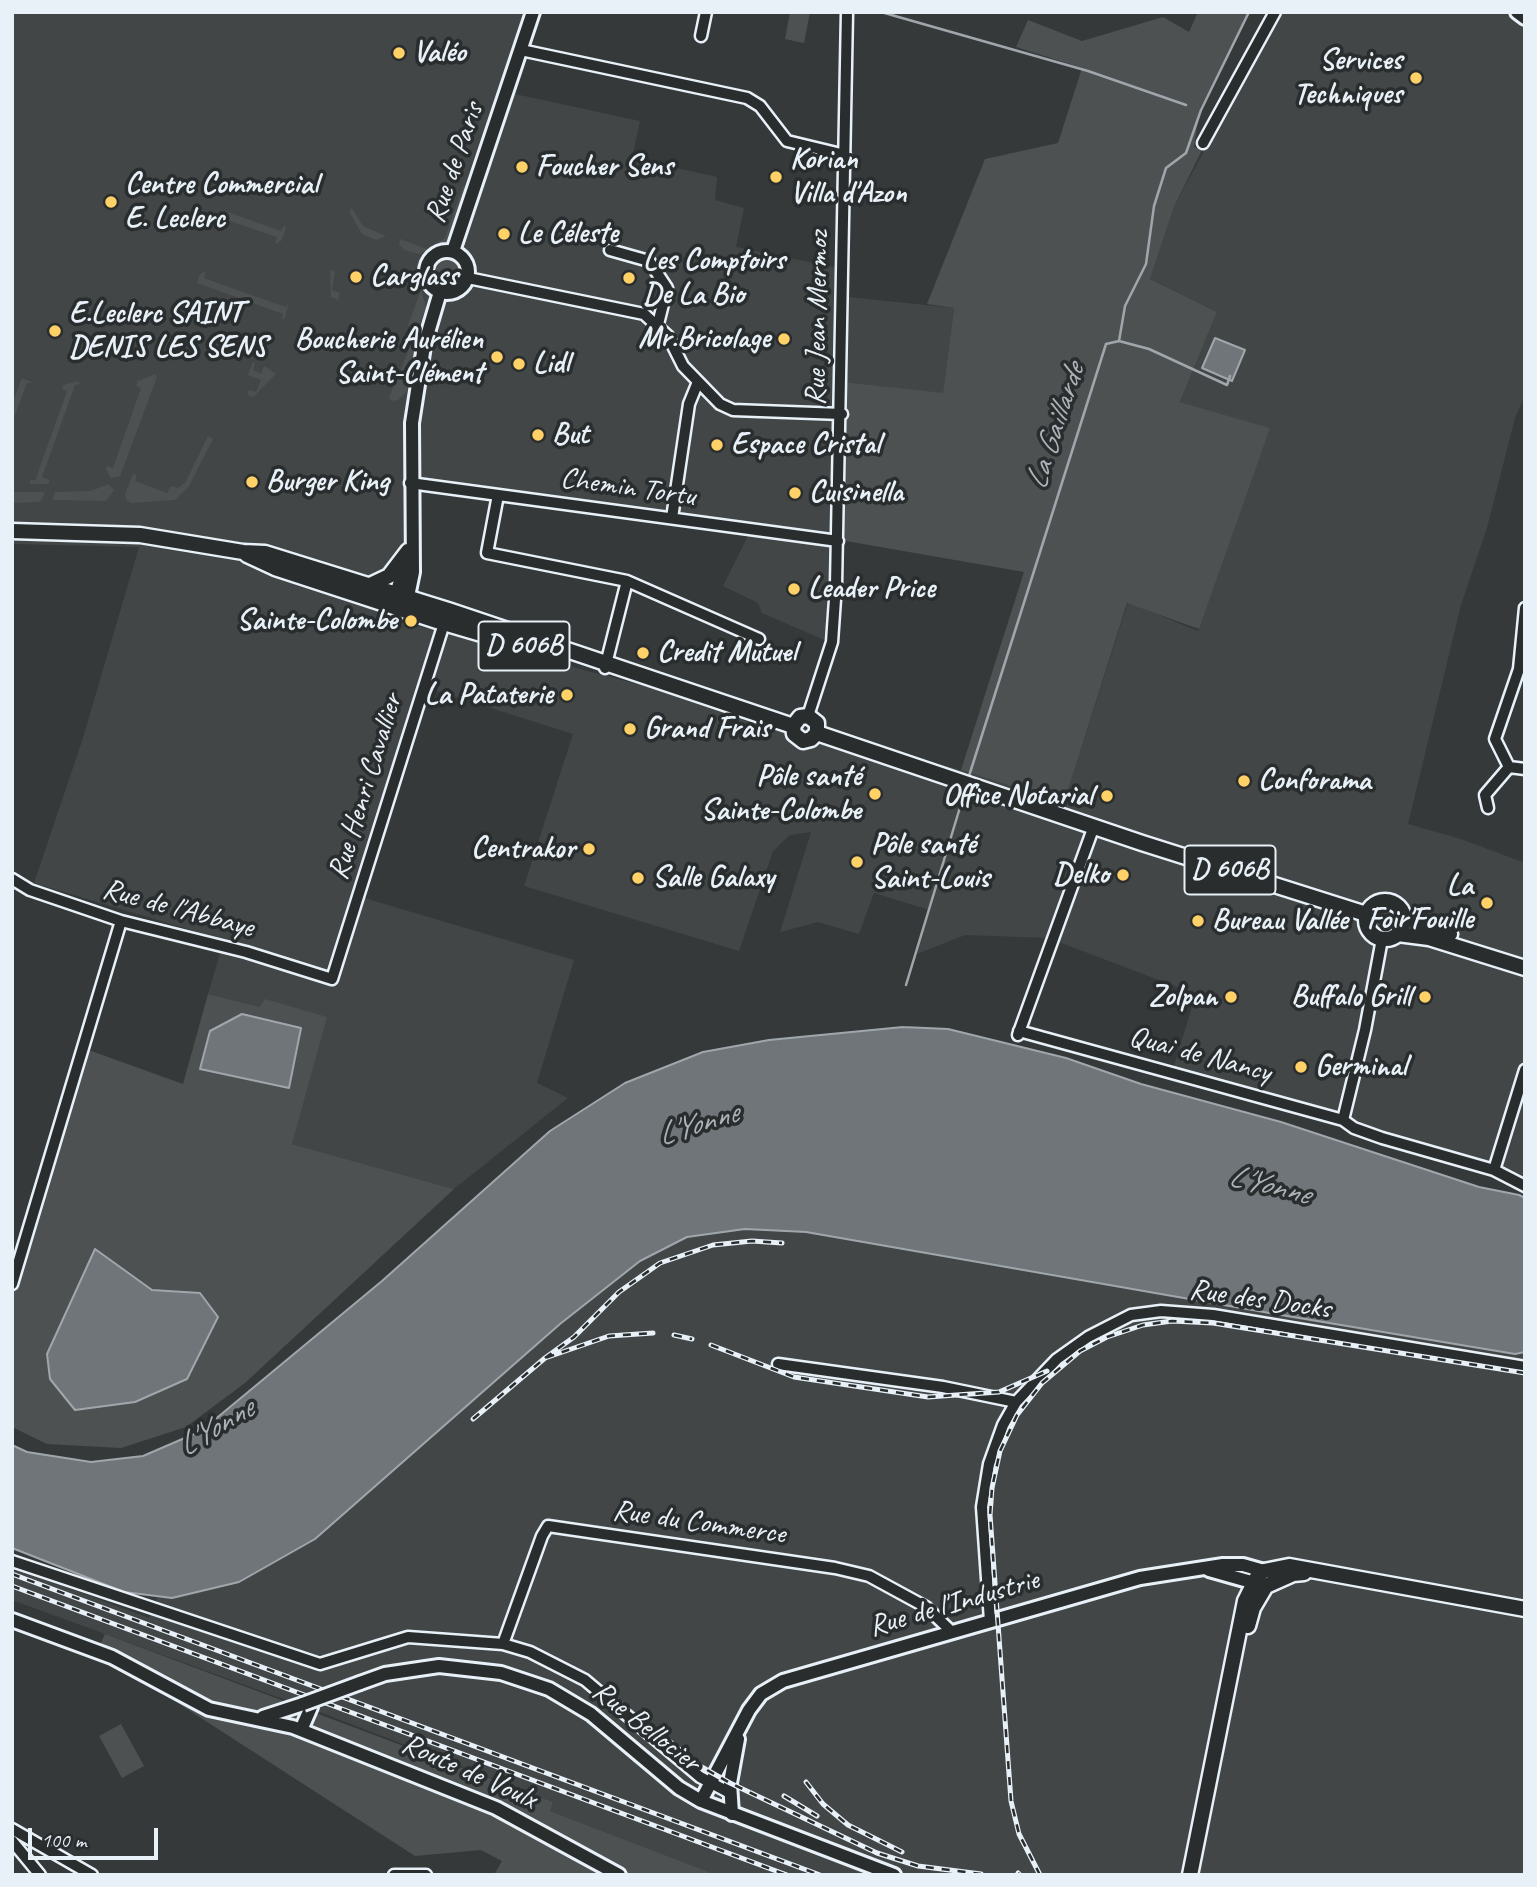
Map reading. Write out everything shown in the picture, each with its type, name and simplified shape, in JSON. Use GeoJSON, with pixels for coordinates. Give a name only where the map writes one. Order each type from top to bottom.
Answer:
{"type":"FeatureCollection","features":[{"type":"Feature","properties":{"kind":"main road","name":"Rue de Paris"},"geometry":{"type":"LineString","coordinates":[[453,251],[533,12]]}},
{"type":"Feature","properties":{"kind":"main road"},"geometry":{"type":"LineString","coordinates":[[1517,12],[1525,18]]}},
{"type":"Feature","properties":{"kind":"main road"},"geometry":{"type":"LineString","coordinates":[[453,251],[464,259],[468,278],[460,289],[440,292],[430,285],[426,267],[433,255],[453,251]]}},
{"type":"Feature","properties":{"kind":"main road"},"geometry":{"type":"LineString","coordinates":[[401,601],[413,572],[410,483],[412,424],[420,371],[440,292]]}},
{"type":"Feature","properties":{"kind":"main road","name":"D 606B"},"geometry":{"type":"LineString","coordinates":[[12,531],[140,535],[243,552],[265,553],[370,585],[401,601]]}},
{"type":"Feature","properties":{"kind":"main road"},"geometry":{"type":"LineString","coordinates":[[401,601],[413,535]]}},
{"type":"Feature","properties":{"kind":"main road"},"geometry":{"type":"LineString","coordinates":[[370,585],[389,576],[408,551]]}},
{"type":"Feature","properties":{"kind":"main road","name":"D 606B"},"geometry":{"type":"LineString","coordinates":[[243,552],[265,565],[401,601],[793,726]]}},
{"type":"Feature","properties":{"kind":"main road"},"geometry":{"type":"LineString","coordinates":[[808,716],[817,723],[817,733],[811,740],[803,741],[794,734],[793,726],[800,717],[808,716]]}},
{"type":"Feature","properties":{"kind":"main road","name":"D 606B"},"geometry":{"type":"LineString","coordinates":[[817,733],[1366,914]]}},
{"type":"Feature","properties":{"kind":"main road"},"geometry":{"type":"LineString","coordinates":[[1525,958],[1405,917],[1398,906],[1390,901],[1376,903],[1366,914],[1370,932],[1382,939],[1398,934],[1429,938],[1525,968]]}},
{"type":"Feature","properties":{"kind":"main road"},"geometry":{"type":"LineString","coordinates":[[1398,934],[1405,917]]}},
{"type":"Feature","properties":{"kind":"main road","name":"Rue de l'Industrie"},"geometry":{"type":"LineString","coordinates":[[701,1801],[755,1702],[783,1681],[1140,1578],[1223,1565],[1259,1576]]}},
{"type":"Feature","properties":{"kind":"main road"},"geometry":{"type":"LineString","coordinates":[[1205,1569],[1230,1575],[1315,1573],[1525,1609]]}},
{"type":"Feature","properties":{"kind":"main road"},"geometry":{"type":"LineString","coordinates":[[1230,1575],[1245,1601]]}},
{"type":"Feature","properties":{"kind":"main road"},"geometry":{"type":"LineString","coordinates":[[1190,1875],[1245,1601],[1259,1576]]}},
{"type":"Feature","properties":{"kind":"main road"},"geometry":{"type":"LineString","coordinates":[[1225,1706],[1253,1608],[1259,1576]]}},
{"type":"Feature","properties":{"kind":"main road","name":"Route de Voulx"},"geometry":{"type":"LineString","coordinates":[[12,1620],[112,1657],[209,1709],[297,1728],[496,1808],[619,1875]]}},
{"type":"Feature","properties":{"kind":"main road","name":"Rue Bellocier"},"geometry":{"type":"LineString","coordinates":[[260,1718],[310,1704],[385,1674],[439,1666],[501,1673],[549,1689],[591,1714],[679,1788],[701,1801],[894,1875]]}},
{"type":"Feature","properties":{"kind":"main road"},"geometry":{"type":"LineString","coordinates":[[297,1728],[310,1704]]}},
{"type":"Feature","properties":{"kind":"main road"},"geometry":{"type":"LineString","coordinates":[[732,1814],[730,1793],[740,1728]]}},
{"type":"Feature","properties":{"kind":"street"},"geometry":{"type":"LineString","coordinates":[[701,36],[706,12]]}},
{"type":"Feature","properties":{"kind":"street","name":"Rue Jean Mermoz"},"geometry":{"type":"LineString","coordinates":[[808,716],[832,642],[838,541],[847,12]]}},
{"type":"Feature","properties":{"kind":"street"},"geometry":{"type":"LineString","coordinates":[[1203,143],[1275,12]]}},
{"type":"Feature","properties":{"kind":"street"},"geometry":{"type":"LineString","coordinates":[[521,50],[747,98],[760,106],[786,141],[845,155]]}},
{"type":"Feature","properties":{"kind":"street"},"geometry":{"type":"LineString","coordinates":[[610,250],[649,261],[667,288],[658,324]]}},
{"type":"Feature","properties":{"kind":"street"},"geometry":{"type":"LineString","coordinates":[[468,278],[638,312],[658,324],[668,335],[683,366],[720,404],[733,410],[842,414]]}},
{"type":"Feature","properties":{"kind":"street"},"geometry":{"type":"LineString","coordinates":[[672,518],[689,404],[698,382]]}},
{"type":"Feature","properties":{"kind":"street","name":"Chemin Tortu"},"geometry":{"type":"LineString","coordinates":[[410,483],[838,541]]}},
{"type":"Feature","properties":{"kind":"street"},"geometry":{"type":"LineString","coordinates":[[498,495],[487,553],[627,581],[759,639]]}},
{"type":"Feature","properties":{"kind":"street"},"geometry":{"type":"LineString","coordinates":[[608,666],[627,581]]}},
{"type":"Feature","properties":{"kind":"street"},"geometry":{"type":"LineString","coordinates":[[1509,767],[1495,739],[1519,669],[1525,608]]}},
{"type":"Feature","properties":{"kind":"street","name":"Rue Henri Cavallier"},"geometry":{"type":"LineString","coordinates":[[332,979],[446,616]]}},
{"type":"Feature","properties":{"kind":"street"},"geometry":{"type":"LineString","coordinates":[[1509,767],[1525,769]]}},
{"type":"Feature","properties":{"kind":"street"},"geometry":{"type":"LineString","coordinates":[[1488,808],[1485,795],[1509,767]]}},
{"type":"Feature","properties":{"kind":"street","name":"Quai de Nancy"},"geometry":{"type":"LineString","coordinates":[[1094,826],[1019,1033],[1343,1120],[1354,1128],[1382,1138],[1494,1170],[1525,1186]]}},
{"type":"Feature","properties":{"kind":"street","name":"Rue de l'Abbaye"},"geometry":{"type":"LineString","coordinates":[[12,879],[30,890],[121,921],[246,953],[332,979]]}},
{"type":"Feature","properties":{"kind":"street"},"geometry":{"type":"LineString","coordinates":[[12,1284],[121,921]]}},
{"type":"Feature","properties":{"kind":"street"},"geometry":{"type":"LineString","coordinates":[[1343,1120],[1365,1030],[1382,939]]}},
{"type":"Feature","properties":{"kind":"street"},"geometry":{"type":"LineString","coordinates":[[1494,1170],[1525,1070]]}},
{"type":"Feature","properties":{"kind":"street","name":"Rue des Docks"},"geometry":{"type":"LineString","coordinates":[[990,1621],[982,1528],[983,1494],[998,1438],[1016,1402],[1057,1359],[1088,1337],[1131,1315],[1161,1311],[1213,1315],[1525,1367]]}},
{"type":"Feature","properties":{"kind":"street"},"geometry":{"type":"LineString","coordinates":[[778,1364],[962,1390],[1016,1402]]}},
{"type":"Feature","properties":{"kind":"street","name":"Rue du Commerce"},"geometry":{"type":"LineString","coordinates":[[503,1644],[548,1526],[835,1568],[869,1576],[905,1593],[952,1632]]}},
{"type":"Feature","properties":{"kind":"street"},"geometry":{"type":"LineString","coordinates":[[12,1561],[320,1664],[408,1637],[503,1644],[530,1652],[585,1680],[711,1783],[730,1793]]}},
{"type":"Feature","properties":{"kind":"street"},"geometry":{"type":"LineString","coordinates":[[12,1829],[92,1875]]}},
{"type":"Feature","properties":{"kind":"street"},"geometry":{"type":"LineString","coordinates":[[12,1841],[40,1875]]}},
{"type":"Feature","properties":{"kind":"street"},"geometry":{"type":"LineString","coordinates":[[394,1875],[426,1875]]}},
{"type":"Feature","properties":{"kind":"shaded area"},"geometry":{"type":"Polygon","coordinates":[[[12,12],[543,12],[515,94],[640,121],[632,158],[717,177],[715,200],[744,208],[736,247],[848,270],[849,297],[954,308],[943,394],[843,382],[831,643],[762,613],[758,603],[723,586],[753,526],[417,482],[395,620],[961,770],[1064,803],[1128,602],[1198,631],[1269,428],[1180,402],[1217,312],[1150,279],[1174,207],[1278,12],[1525,12],[1525,395],[1515,418],[1487,528],[1461,605],[1408,824],[1461,839],[1525,863],[1525,1183],[1495,1168],[1173,1069],[1196,994],[1048,938],[965,935],[917,954],[929,910],[874,893],[859,934],[818,922],[780,932],[811,832],[790,835],[773,851],[739,951],[524,886],[573,734],[418,685],[354,895],[574,960],[537,1083],[568,1098],[454,1189],[292,1144],[326,1017],[260,1007],[208,994],[224,940],[34,883],[82,741],[139,547],[12,544],[12,12]]]}},
{"type":"Feature","properties":{"kind":"shaded area"},"geometry":{"type":"Polygon","coordinates":[[[790,12],[810,12],[804,43],[785,39],[790,12]]]}},
{"type":"Feature","properties":{"kind":"shaded area"},"geometry":{"type":"Polygon","coordinates":[[[1198,12],[1250,12],[1200,108],[1194,147],[1202,150],[1174,207],[1150,279],[1217,312],[1180,402],[1270,428],[1199,629],[1127,603],[1064,803],[961,770],[1024,572],[840,540],[843,382],[943,393],[954,308],[927,304],[985,159],[1058,143],[1082,68],[1016,47],[1028,20],[1082,41],[1163,17],[1189,32],[1198,12]]]}},
{"type":"Feature","properties":{"kind":"shaded area"},"geometry":{"type":"Polygon","coordinates":[[[463,186],[468,188],[451,241],[419,254],[404,250],[399,244],[400,239],[427,249],[445,238],[463,186]]]}},
{"type":"Feature","properties":{"kind":"shaded area"},"geometry":{"type":"Polygon","coordinates":[[[351,207],[363,226],[386,236],[376,240],[362,234],[350,213],[351,207]]]}},
{"type":"Feature","properties":{"kind":"shaded area"},"geometry":{"type":"Polygon","coordinates":[[[222,210],[281,231],[284,225],[286,228],[281,241],[275,244],[277,237],[224,219],[222,225],[222,210]]]}},
{"type":"Feature","properties":{"kind":"shaded area"},"geometry":{"type":"Polygon","coordinates":[[[447,258],[457,262],[461,272],[457,282],[447,286],[437,282],[433,272],[437,262],[447,258]]]}},
{"type":"Feature","properties":{"kind":"shaded area"},"geometry":{"type":"Polygon","coordinates":[[[330,270],[335,271],[332,290],[340,293],[338,300],[357,309],[331,297],[330,270]]]}},
{"type":"Feature","properties":{"kind":"shaded area"},"geometry":{"type":"Polygon","coordinates":[[[206,271],[204,278],[220,284],[286,307],[289,301],[285,318],[282,320],[283,314],[197,283],[200,274],[206,271]]]}},
{"type":"Feature","properties":{"kind":"shaded area"},"geometry":{"type":"Polygon","coordinates":[[[421,290],[426,307],[420,324],[407,391],[398,400],[391,401],[389,397],[412,342],[413,332],[408,325],[421,290]]]}},
{"type":"Feature","properties":{"kind":"shaded area"},"geometry":{"type":"Polygon","coordinates":[[[253,362],[253,370],[261,374],[264,366],[276,374],[253,397],[247,395],[249,390],[256,392],[261,380],[248,375],[253,362]]]}},
{"type":"Feature","properties":{"kind":"shaded area"},"geometry":{"type":"Polygon","coordinates":[[[155,374],[157,377],[120,476],[111,478],[106,469],[107,466],[113,468],[141,388],[136,386],[138,381],[155,374]]]}},
{"type":"Feature","properties":{"kind":"shaded area"},"geometry":{"type":"Polygon","coordinates":[[[22,378],[33,383],[27,383],[12,423],[12,404],[22,378]]]}},
{"type":"Feature","properties":{"kind":"shaded area"},"geometry":{"type":"Polygon","coordinates":[[[78,381],[80,384],[75,385],[42,477],[50,480],[48,484],[30,484],[30,479],[35,481],[67,391],[62,389],[63,385],[78,381]]]}},
{"type":"Feature","properties":{"kind":"shaded area"},"geometry":{"type":"Polygon","coordinates":[[[208,436],[213,439],[189,486],[175,500],[131,503],[126,500],[125,494],[133,474],[137,476],[135,481],[167,493],[171,486],[178,488],[185,483],[208,436]]]}},
{"type":"Feature","properties":{"kind":"shaded area"},"geometry":{"type":"Polygon","coordinates":[[[108,484],[114,490],[106,501],[52,500],[55,492],[91,491],[108,484]]]}},
{"type":"Feature","properties":{"kind":"shaded area"},"geometry":{"type":"Polygon","coordinates":[[[12,492],[45,494],[40,502],[12,503],[12,492]]]}},
{"type":"Feature","properties":{"kind":"shaded area"},"geometry":{"type":"Polygon","coordinates":[[[1385,907],[1394,911],[1398,920],[1394,929],[1385,933],[1376,929],[1372,920],[1376,911],[1385,907]]]}},
{"type":"Feature","properties":{"kind":"shaded area"},"geometry":{"type":"Polygon","coordinates":[[[208,994],[260,1007],[265,999],[327,1017],[292,1144],[454,1189],[245,1383],[186,1427],[121,1448],[47,1444],[12,1427],[12,1273],[83,1048],[183,1084],[208,994]],[[95,1250],[47,1354],[152,1290],[95,1250]]]}},
{"type":"Feature","properties":{"kind":"shaded area"},"geometry":{"type":"Polygon","coordinates":[[[745,1229],[806,1232],[1281,1315],[1514,1353],[1525,1352],[1525,1875],[717,1875],[550,1811],[553,1802],[317,1711],[323,1705],[360,1689],[294,1703],[12,1600],[12,1567],[149,1618],[158,1596],[172,1598],[315,1539],[560,1324],[640,1261],[687,1237],[745,1229]]]}},
{"type":"Feature","properties":{"kind":"shaded area"},"geometry":{"type":"Polygon","coordinates":[[[105,1634],[553,1802],[550,1811],[717,1875],[494,1875],[502,1861],[481,1850],[415,1856],[97,1651],[105,1634]]]}},
{"type":"Feature","properties":{"kind":"shaded area"},"geometry":{"type":"Polygon","coordinates":[[[121,1724],[144,1766],[122,1778],[99,1736],[121,1724]]]}},
{"type":"Feature","properties":{"kind":"water"},"geometry":{"type":"Polygon","coordinates":[[[1215,338],[1245,350],[1232,381],[1202,368],[1215,338]]]}},
{"type":"Feature","properties":{"kind":"water"},"geometry":{"type":"Polygon","coordinates":[[[242,1014],[301,1028],[289,1088],[200,1069],[210,1031],[242,1014]]]}},
{"type":"Feature","properties":{"kind":"water","name":"L'Yonne"},"geometry":{"type":"Polygon","coordinates":[[[903,1027],[948,1029],[1066,1058],[1141,1084],[1281,1122],[1479,1187],[1525,1198],[1525,1352],[1515,1354],[1281,1315],[806,1232],[745,1229],[687,1237],[640,1261],[560,1324],[315,1539],[239,1582],[172,1598],[124,1592],[12,1548],[12,1445],[27,1452],[91,1462],[143,1456],[201,1431],[382,1281],[550,1131],[625,1083],[703,1052],[769,1040],[903,1027]]]}},
{"type":"Feature","properties":{"kind":"water"},"geometry":{"type":"Polygon","coordinates":[[[95,1249],[152,1290],[200,1293],[218,1317],[187,1379],[135,1402],[75,1410],[50,1379],[47,1354],[95,1249]]]}},
{"type":"Feature","properties":{"kind":"waterway","name":"La Gaillarde"},"geometry":{"type":"LineString","coordinates":[[881,12],[1088,71],[1186,105]]}},
{"type":"Feature","properties":{"kind":"waterway","name":"La Gaillarde"},"geometry":{"type":"LineString","coordinates":[[969,776],[1106,344],[1119,341],[1125,306],[1146,264],[1154,206],[1166,168],[1186,153],[1201,110],[1249,12]]}},
{"type":"Feature","properties":{"kind":"waterway"},"geometry":{"type":"LineString","coordinates":[[1119,341],[1149,349],[1227,385],[1230,376]]}},
{"type":"Feature","properties":{"kind":"waterway","name":"La Gaillarde"},"geometry":{"type":"LineString","coordinates":[[906,985],[965,791]]}},
{"type":"Feature","properties":{"kind":"railway"},"geometry":{"type":"LineString","coordinates":[[545,1358],[574,1337],[619,1292],[660,1263],[713,1245],[752,1241],[782,1243]]}},
{"type":"Feature","properties":{"kind":"railway"},"geometry":{"type":"LineString","coordinates":[[1040,1875],[1019,1834],[1011,1801],[990,1515],[992,1488],[1000,1451],[1017,1415],[1042,1383],[1080,1351],[1107,1337],[1143,1325],[1172,1321],[1213,1323],[1525,1373]]}},
{"type":"Feature","properties":{"kind":"railway"},"geometry":{"type":"LineString","coordinates":[[473,1419],[545,1358],[609,1336],[653,1333]]}},
{"type":"Feature","properties":{"kind":"railway"},"geometry":{"type":"LineString","coordinates":[[674,1335],[692,1339]]}},
{"type":"Feature","properties":{"kind":"railway"},"geometry":{"type":"LineString","coordinates":[[711,1345],[794,1377],[928,1397],[999,1392],[1047,1371]]}},
{"type":"Feature","properties":{"kind":"railway"},"geometry":{"type":"LineString","coordinates":[[12,1574],[820,1875]]}},
{"type":"Feature","properties":{"kind":"railway"},"geometry":{"type":"LineString","coordinates":[[12,1586],[787,1875]]}},
{"type":"Feature","properties":{"kind":"railway"},"geometry":{"type":"LineString","coordinates":[[669,1741],[700,1766],[730,1783],[877,1853],[918,1866],[981,1874]]}},
{"type":"Feature","properties":{"kind":"railway"},"geometry":{"type":"LineString","coordinates":[[806,1782],[823,1804],[848,1825],[902,1852]]}},
{"type":"Feature","properties":{"kind":"railway"},"geometry":{"type":"LineString","coordinates":[[784,1796],[817,1816]]}},
{"type":"Feature","properties":{"kind":"place","name":"Valéo"},"geometry":{"type":"Point","coordinates":[399,53]}},
{"type":"Feature","properties":{"kind":"place","name":"Services Techniques"},"geometry":{"type":"Point","coordinates":[1416,78]}},
{"type":"Feature","properties":{"kind":"place","name":"Foucher Sens"},"geometry":{"type":"Point","coordinates":[522,167]}},
{"type":"Feature","properties":{"kind":"place","name":"Korian Villa d'Azon"},"geometry":{"type":"Point","coordinates":[776,177]}},
{"type":"Feature","properties":{"kind":"place","name":"Centre Commercial E. Leclerc"},"geometry":{"type":"Point","coordinates":[111,202]}},
{"type":"Feature","properties":{"kind":"place","name":"Le Céleste"},"geometry":{"type":"Point","coordinates":[504,234]}},
{"type":"Feature","properties":{"kind":"place","name":"Carglass"},"geometry":{"type":"Point","coordinates":[356,277]}},
{"type":"Feature","properties":{"kind":"place","name":"Les Comptoirs De La Bio"},"geometry":{"type":"Point","coordinates":[629,278]}},
{"type":"Feature","properties":{"kind":"place","name":"E.Leclerc SAINT DENIS LES SENS"},"geometry":{"type":"Point","coordinates":[55,331]}},
{"type":"Feature","properties":{"kind":"place","name":"Mr.Bricolage"},"geometry":{"type":"Point","coordinates":[784,339]}},
{"type":"Feature","properties":{"kind":"place","name":"Boucherie Aurélien Saint-Clément"},"geometry":{"type":"Point","coordinates":[497,357]}},
{"type":"Feature","properties":{"kind":"place","name":"Lidl"},"geometry":{"type":"Point","coordinates":[519,364]}},
{"type":"Feature","properties":{"kind":"place","name":"But"},"geometry":{"type":"Point","coordinates":[538,435]}},
{"type":"Feature","properties":{"kind":"place","name":"Espace Cristal"},"geometry":{"type":"Point","coordinates":[717,445]}},
{"type":"Feature","properties":{"kind":"place","name":"Burger King"},"geometry":{"type":"Point","coordinates":[252,482]}},
{"type":"Feature","properties":{"kind":"place","name":"Cuisinella"},"geometry":{"type":"Point","coordinates":[795,493]}},
{"type":"Feature","properties":{"kind":"place","name":"Leader Price"},"geometry":{"type":"Point","coordinates":[794,589]}},
{"type":"Feature","properties":{"kind":"place","name":"Sainte-Colombe"},"geometry":{"type":"Point","coordinates":[411,621]}},
{"type":"Feature","properties":{"kind":"place","name":"Credit Mutuel"},"geometry":{"type":"Point","coordinates":[643,653]}},
{"type":"Feature","properties":{"kind":"place","name":"La Pataterie"},"geometry":{"type":"Point","coordinates":[567,695]}},
{"type":"Feature","properties":{"kind":"place","name":"Grand Frais"},"geometry":{"type":"Point","coordinates":[630,729]}},
{"type":"Feature","properties":{"kind":"place","name":"Conforama"},"geometry":{"type":"Point","coordinates":[1244,781]}},
{"type":"Feature","properties":{"kind":"place","name":"Pôle santé Sainte-Colombe"},"geometry":{"type":"Point","coordinates":[875,794]}},
{"type":"Feature","properties":{"kind":"place","name":"Office Notarial"},"geometry":{"type":"Point","coordinates":[1107,796]}},
{"type":"Feature","properties":{"kind":"place","name":"Centrakor"},"geometry":{"type":"Point","coordinates":[589,849]}},
{"type":"Feature","properties":{"kind":"place","name":"Pôle santé Saint-Louis"},"geometry":{"type":"Point","coordinates":[857,862]}},
{"type":"Feature","properties":{"kind":"place","name":"Delko"},"geometry":{"type":"Point","coordinates":[1123,875]}},
{"type":"Feature","properties":{"kind":"place","name":"Salle Galaxy"},"geometry":{"type":"Point","coordinates":[638,878]}},
{"type":"Feature","properties":{"kind":"place","name":"La Foir'Fouille"},"geometry":{"type":"Point","coordinates":[1487,903]}},
{"type":"Feature","properties":{"kind":"place","name":"Bureau Vallée"},"geometry":{"type":"Point","coordinates":[1198,921]}},
{"type":"Feature","properties":{"kind":"place","name":"Zolpan"},"geometry":{"type":"Point","coordinates":[1231,997]}},
{"type":"Feature","properties":{"kind":"place","name":"Buffalo Grill"},"geometry":{"type":"Point","coordinates":[1425,997]}},
{"type":"Feature","properties":{"kind":"place","name":"Germinal"},"geometry":{"type":"Point","coordinates":[1301,1067]}}]}
